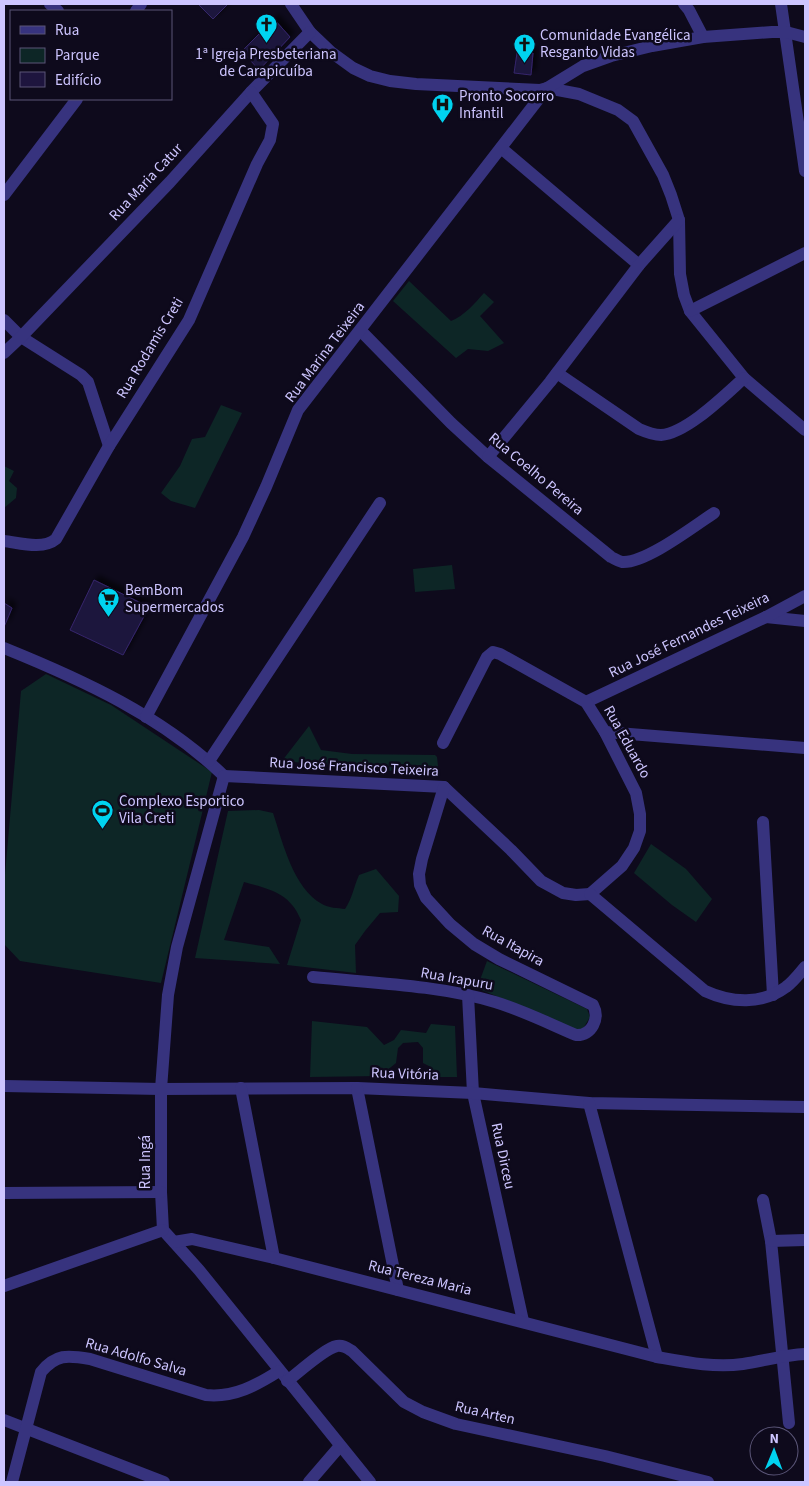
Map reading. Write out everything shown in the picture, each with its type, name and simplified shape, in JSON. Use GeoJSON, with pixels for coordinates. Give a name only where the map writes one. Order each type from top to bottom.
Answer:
{"type":"FeatureCollection","features":[{"type":"Feature","properties":{"kind":"street"},"geometry":{"type":"LineString","coordinates":[[291,4],[310,32],[331,52],[353,68],[370,76],[416,84],[540,90],[547,88],[583,66],[611,56],[652,46],[703,37],[786,32],[805,37]]}},
{"type":"Feature","properties":{"kind":"street"},"geometry":{"type":"LineString","coordinates":[[684,4],[690,10],[703,37]]}},
{"type":"Feature","properties":{"kind":"street"},"geometry":{"type":"LineString","coordinates":[[780,4],[786,32],[805,170]]}},
{"type":"Feature","properties":{"kind":"street","name":"Rua Maria Catur"},"geometry":{"type":"LineString","coordinates":[[4,353],[170,182],[250,92],[310,32]]}},
{"type":"Feature","properties":{"kind":"street"},"geometry":{"type":"LineString","coordinates":[[547,88],[579,94],[601,102],[618,110],[633,121],[663,175],[679,220],[680,274],[684,295],[690,311],[744,378],[805,430]]}},
{"type":"Feature","properties":{"kind":"street","name":"Rua Marina Teixeira"},"geometry":{"type":"LineString","coordinates":[[146,717],[243,537],[298,410],[320,380],[361,331],[547,88]]}},
{"type":"Feature","properties":{"kind":"street","name":"Rua Rodamis Creti"},"geometry":{"type":"LineString","coordinates":[[4,541],[42,545],[51,543],[56,539],[110,446],[189,320],[257,164],[270,140],[273,124],[250,92]]}},
{"type":"Feature","properties":{"kind":"street"},"geometry":{"type":"LineString","coordinates":[[4,196],[76,100]]}},
{"type":"Feature","properties":{"kind":"street"},"geometry":{"type":"LineString","coordinates":[[501,148],[639,265]]}},
{"type":"Feature","properties":{"kind":"street"},"geometry":{"type":"LineString","coordinates":[[488,457],[557,373],[639,265],[679,220]]}},
{"type":"Feature","properties":{"kind":"street"},"geometry":{"type":"LineString","coordinates":[[690,311],[805,254]]}},
{"type":"Feature","properties":{"kind":"street"},"geometry":{"type":"LineString","coordinates":[[4,320],[21,337],[81,375],[88,382],[110,446]]}},
{"type":"Feature","properties":{"kind":"street","name":"Rua Coelho Pereira"},"geometry":{"type":"LineString","coordinates":[[361,331],[451,423],[488,457],[618,561],[631,560],[656,550],[714,513]]}},
{"type":"Feature","properties":{"kind":"street"},"geometry":{"type":"LineString","coordinates":[[557,373],[639,429],[652,434],[662,435],[683,428],[744,378]]}},
{"type":"Feature","properties":{"kind":"street"},"geometry":{"type":"LineString","coordinates":[[209,761],[380,503]]}},
{"type":"Feature","properties":{"kind":"street","name":"Rua José Fernandes Teixeira"},"geometry":{"type":"LineString","coordinates":[[586,702],[766,617],[805,596]]}},
{"type":"Feature","properties":{"kind":"street"},"geometry":{"type":"LineString","coordinates":[[766,617],[805,621]]}},
{"type":"Feature","properties":{"kind":"street"},"geometry":{"type":"LineString","coordinates":[[4,648],[60,671],[110,695],[146,717],[209,761],[224,776]]}},
{"type":"Feature","properties":{"kind":"street","name":"Rua Eduardo"},"geometry":{"type":"LineString","coordinates":[[442,743],[487,657],[493,652],[500,654],[586,702],[605,732],[636,793],[640,814],[640,831],[634,848],[622,866],[590,894]]}},
{"type":"Feature","properties":{"kind":"street"},"geometry":{"type":"LineString","coordinates":[[605,732],[805,748]]}},
{"type":"Feature","properties":{"kind":"street","name":"Rua José Francisco Teixeira"},"geometry":{"type":"LineString","coordinates":[[224,776],[444,787],[511,850],[540,881],[552,889],[563,893],[576,895],[590,894]]}},
{"type":"Feature","properties":{"kind":"street","name":"Rua Ingá"},"geometry":{"type":"LineString","coordinates":[[163,1230],[161,1089],[168,995],[176,947],[224,776]]}},
{"type":"Feature","properties":{"kind":"street","name":"Rua Itapira"},"geometry":{"type":"LineString","coordinates":[[444,787],[420,866],[420,885],[426,898],[450,924],[474,944],[499,959],[593,1005]]}},
{"type":"Feature","properties":{"kind":"street"},"geometry":{"type":"LineString","coordinates":[[763,822],[773,995]]}},
{"type":"Feature","properties":{"kind":"street"},"geometry":{"type":"LineString","coordinates":[[590,894],[705,991],[720,998],[737,1000],[773,995],[787,986],[805,967]]}},
{"type":"Feature","properties":{"kind":"street","name":"Rua Irapuru"},"geometry":{"type":"LineString","coordinates":[[313,977],[399,985],[468,995],[496,1002],[582,1036],[594,1024],[596,1015],[593,1005]]}},
{"type":"Feature","properties":{"kind":"street","name":"Rua Dirceu"},"geometry":{"type":"LineString","coordinates":[[468,995],[473,1093],[523,1321]]}},
{"type":"Feature","properties":{"kind":"street","name":"Rua Vitória"},"geometry":{"type":"LineString","coordinates":[[4,1086],[161,1089],[357,1088],[473,1093],[589,1102],[805,1107]]}},
{"type":"Feature","properties":{"kind":"street"},"geometry":{"type":"LineString","coordinates":[[241,1088],[274,1258]]}},
{"type":"Feature","properties":{"kind":"street"},"geometry":{"type":"LineString","coordinates":[[357,1088],[398,1290]]}},
{"type":"Feature","properties":{"kind":"street"},"geometry":{"type":"LineString","coordinates":[[589,1102],[657,1357]]}},
{"type":"Feature","properties":{"kind":"street"},"geometry":{"type":"LineString","coordinates":[[4,1193],[161,1192]]}},
{"type":"Feature","properties":{"kind":"street"},"geometry":{"type":"LineString","coordinates":[[763,1200],[771,1241],[789,1423]]}},
{"type":"Feature","properties":{"kind":"street"},"geometry":{"type":"LineString","coordinates":[[4,1286],[163,1230],[370,1482]]}},
{"type":"Feature","properties":{"kind":"street","name":"Rua Tereza Maria"},"geometry":{"type":"LineString","coordinates":[[174,1242],[192,1239],[274,1258],[657,1357],[699,1365],[742,1364],[782,1356],[805,1354]]}},
{"type":"Feature","properties":{"kind":"street"},"geometry":{"type":"LineString","coordinates":[[771,1241],[805,1240]]}},
{"type":"Feature","properties":{"kind":"street","name":"Rua Arten"},"geometry":{"type":"LineString","coordinates":[[283,1376],[334,1347],[345,1347],[352,1351],[404,1402],[423,1412],[456,1424],[605,1456],[708,1482]]}},
{"type":"Feature","properties":{"kind":"street","name":"Rua Adolfo Salva"},"geometry":{"type":"LineString","coordinates":[[12,1482],[41,1372],[50,1361],[73,1356],[90,1358],[206,1395],[215,1396],[240,1392],[283,1376]]}},
{"type":"Feature","properties":{"kind":"street"},"geometry":{"type":"LineString","coordinates":[[4,1420],[164,1482]]}},
{"type":"Feature","properties":{"kind":"street"},"geometry":{"type":"LineString","coordinates":[[309,1482],[340,1446]]}},
{"type":"Feature","properties":{"kind":"green space"},"geometry":{"type":"Polygon","coordinates":[[[409,281],[451,321],[465,313],[484,293],[494,302],[480,316],[504,343],[488,351],[468,349],[456,358],[393,301],[409,281]]]}},
{"type":"Feature","properties":{"kind":"green space"},"geometry":{"type":"Polygon","coordinates":[[[221,405],[242,413],[195,508],[171,501],[161,493],[180,466],[192,439],[205,437],[221,405]]]}},
{"type":"Feature","properties":{"kind":"green space"},"geometry":{"type":"Polygon","coordinates":[[[4,466],[14,471],[9,481],[17,488],[16,498],[4,508],[4,466]]]}},
{"type":"Feature","properties":{"kind":"green space"},"geometry":{"type":"Polygon","coordinates":[[[452,565],[455,589],[415,592],[413,569],[452,565]]]}},
{"type":"Feature","properties":{"kind":"green space","name":"Complexo Esportico Vila Creti"},"geometry":{"type":"Polygon","coordinates":[[[46,674],[111,705],[212,772],[161,983],[20,961],[4,944],[4,886],[21,691],[46,674]]]}},
{"type":"Feature","properties":{"kind":"green space"},"geometry":{"type":"Polygon","coordinates":[[[309,726],[321,750],[352,754],[435,755],[437,757],[439,775],[282,761],[309,726]]]}},
{"type":"Feature","properties":{"kind":"green space"},"geometry":{"type":"Polygon","coordinates":[[[259,810],[273,813],[285,851],[296,876],[312,897],[322,904],[345,909],[359,875],[376,869],[399,896],[398,912],[380,913],[355,945],[356,973],[287,965],[301,920],[285,898],[271,890],[244,882],[224,940],[269,947],[280,964],[195,958],[228,811],[259,810]]]}},
{"type":"Feature","properties":{"kind":"green space"},"geometry":{"type":"Polygon","coordinates":[[[651,844],[686,869],[712,899],[696,922],[672,905],[634,873],[651,844]]]}},
{"type":"Feature","properties":{"kind":"green space"},"geometry":{"type":"Polygon","coordinates":[[[487,961],[587,1009],[590,1017],[581,1032],[477,988],[487,961]]]}},
{"type":"Feature","properties":{"kind":"green space"},"geometry":{"type":"Polygon","coordinates":[[[312,1021],[367,1027],[384,1045],[394,1040],[401,1030],[426,1033],[431,1024],[455,1026],[457,1077],[430,1077],[431,1067],[423,1063],[423,1048],[418,1042],[403,1043],[398,1048],[396,1063],[380,1076],[310,1077],[312,1021]]]}},
{"type":"Feature","properties":{"kind":"building"},"geometry":{"type":"Polygon","coordinates":[[[200,4],[228,4],[213,19],[200,4]]]}},
{"type":"Feature","properties":{"kind":"building","name":"1ª Igreja Presbeteriana de Carapicuíba"},"geometry":{"type":"Polygon","coordinates":[[[274,19],[290,37],[259,70],[242,51],[274,19]]]}},
{"type":"Feature","properties":{"kind":"building","name":"Comunidade Evangélica Resganto Vidas"},"geometry":{"type":"Polygon","coordinates":[[[517,53],[533,53],[531,75],[514,73],[517,53]]]}},
{"type":"Feature","properties":{"kind":"building","name":"BemBom Supermercados"},"geometry":{"type":"Polygon","coordinates":[[[94,580],[149,607],[123,655],[70,630],[94,580]]]}},
{"type":"Feature","properties":{"kind":"building"},"geometry":{"type":"Polygon","coordinates":[[[4,603],[12,608],[4,627],[4,603]]]}},
{"type":"Feature","properties":{"kind":"place","name":"1ª Igreja Presbeteriana de Carapicuíba"},"geometry":{"type":"Point","coordinates":[266,44]}},
{"type":"Feature","properties":{"kind":"place","name":"Comunidade Evangélica Resganto Vidas"},"geometry":{"type":"Point","coordinates":[524,63]}},
{"type":"Feature","properties":{"kind":"place","name":"Pronto Socorro Infantil"},"geometry":{"type":"Point","coordinates":[443,124]}},
{"type":"Feature","properties":{"kind":"place","name":"BemBom Supermercados"},"geometry":{"type":"Point","coordinates":[109,618]}},
{"type":"Feature","properties":{"kind":"place","name":"Complexo Esportico Vila Creti"},"geometry":{"type":"Point","coordinates":[103,829]}}]}
